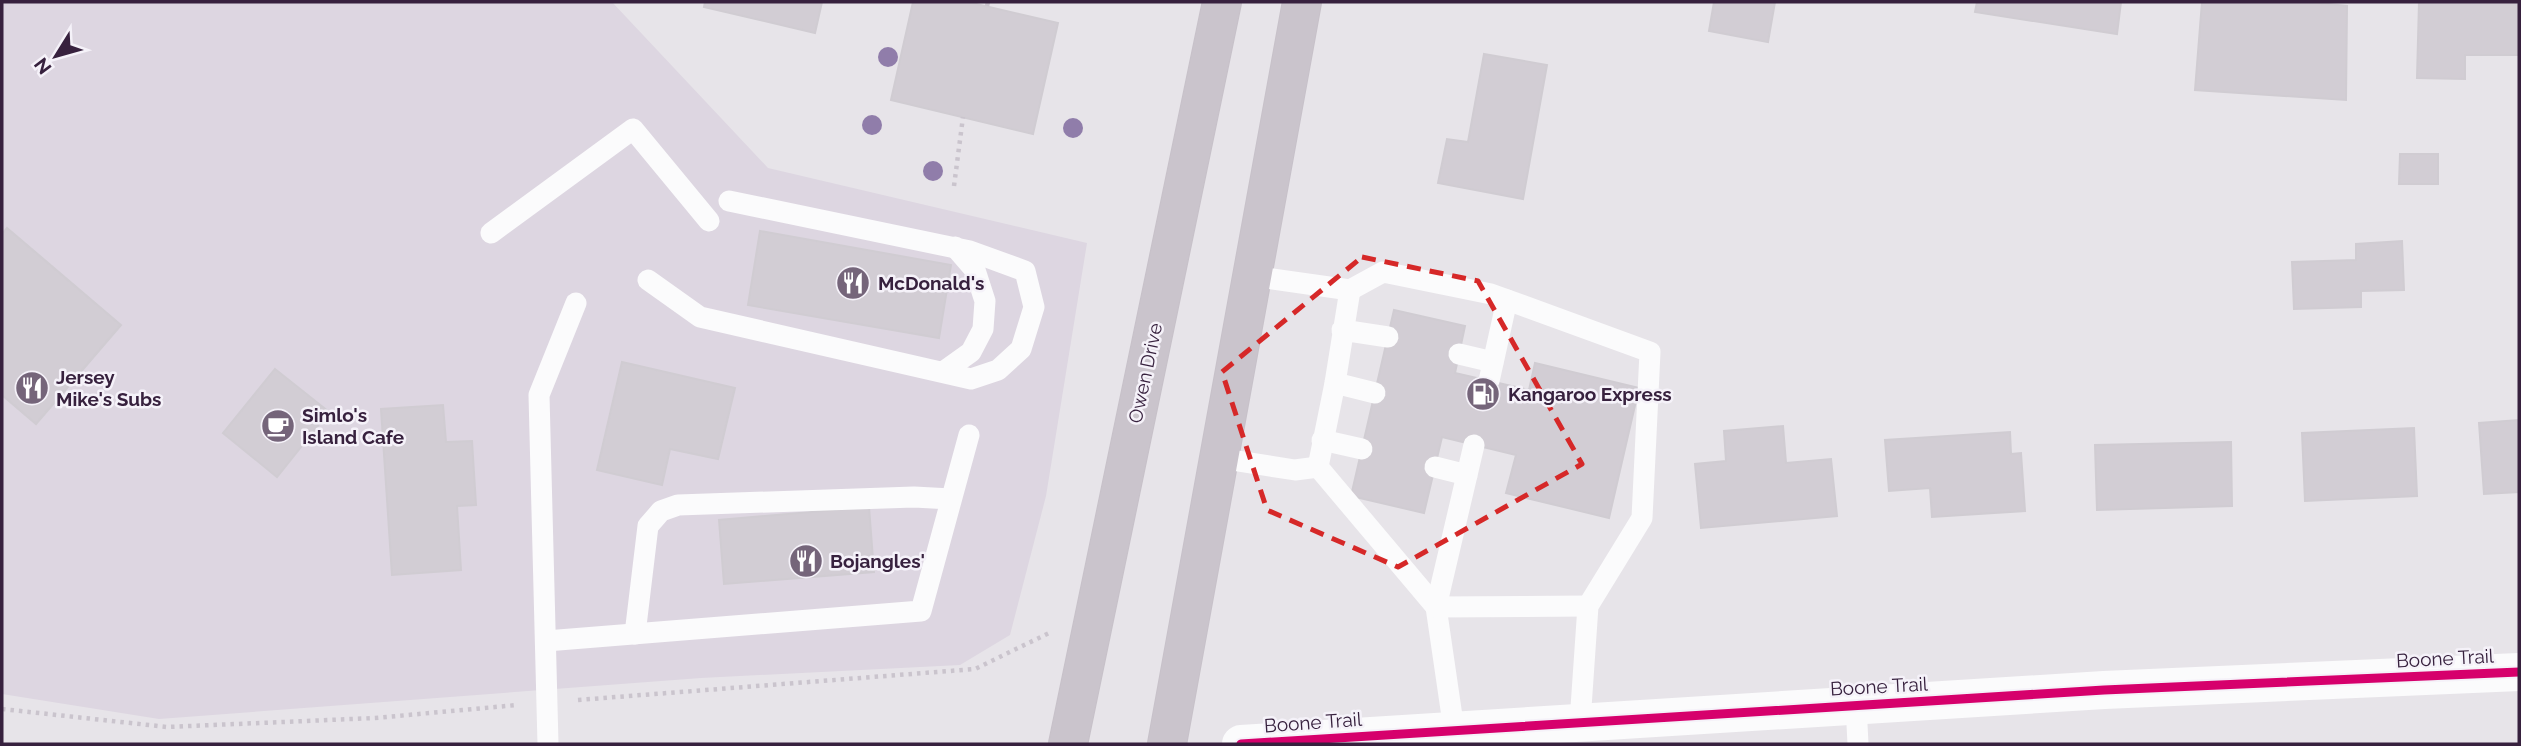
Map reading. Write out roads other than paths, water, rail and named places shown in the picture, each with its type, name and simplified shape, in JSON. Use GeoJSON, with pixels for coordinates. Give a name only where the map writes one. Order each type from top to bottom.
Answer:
{"type":"FeatureCollection","features":[{"type":"Feature","properties":{"kind":"highway","name":"Owen Drive"},"geometry":{"type":"LineString","coordinates":[[1068,744],[1222,2]]}},
{"type":"Feature","properties":{"kind":"highway"},"geometry":{"type":"LineString","coordinates":[[1167,744],[1301,2]]}},
{"type":"Feature","properties":{"kind":"street","name":"Boone Trail"},"geometry":{"type":"LineString","coordinates":[[1241,744],[2104,690],[2519,672]]}},
{"type":"Feature","properties":{"kind":"lane"},"geometry":{"type":"LineString","coordinates":[[491,233],[633,129],[709,221]]}},
{"type":"Feature","properties":{"kind":"lane"},"geometry":{"type":"LineString","coordinates":[[648,280],[700,317],[971,379],[998,370],[1021,349],[1034,307],[1025,271],[955,247],[729,201]]}},
{"type":"Feature","properties":{"kind":"lane"},"geometry":{"type":"LineString","coordinates":[[943,372],[971,352],[983,329],[985,301],[975,270],[955,247]]}},
{"type":"Feature","properties":{"kind":"lane"},"geometry":{"type":"LineString","coordinates":[[1252,276],[1350,290],[1383,272],[1491,294],[1650,352],[1642,518],[1588,606],[1580,722]]}},
{"type":"Feature","properties":{"kind":"lane"},"geometry":{"type":"LineString","coordinates":[[1350,290],[1318,467],[1436,607]]}},
{"type":"Feature","properties":{"kind":"lane"},"geometry":{"type":"LineString","coordinates":[[1459,354],[1491,372],[1507,300]]}},
{"type":"Feature","properties":{"kind":"lane"},"geometry":{"type":"LineString","coordinates":[[548,744],[539,395],[576,303]]}},
{"type":"Feature","properties":{"kind":"lane"},"geometry":{"type":"LineString","coordinates":[[1342,330],[1388,337]]}},
{"type":"Feature","properties":{"kind":"lane"},"geometry":{"type":"LineString","coordinates":[[1335,383],[1375,393]]}},
{"type":"Feature","properties":{"kind":"lane"},"geometry":{"type":"LineString","coordinates":[[545,641],[921,611],[969,435]]}},
{"type":"Feature","properties":{"kind":"lane"},"geometry":{"type":"LineString","coordinates":[[1322,440],[1362,449]]}},
{"type":"Feature","properties":{"kind":"lane"},"geometry":{"type":"LineString","coordinates":[[1454,730],[1436,607],[1474,445]]}},
{"type":"Feature","properties":{"kind":"lane"},"geometry":{"type":"LineString","coordinates":[[1219,458],[1295,470],[1318,467]]}},
{"type":"Feature","properties":{"kind":"lane"},"geometry":{"type":"LineString","coordinates":[[1435,467],[1467,475]]}},
{"type":"Feature","properties":{"kind":"lane"},"geometry":{"type":"LineString","coordinates":[[635,634],[648,526],[661,511],[678,505],[914,497],[951,499]]}},
{"type":"Feature","properties":{"kind":"lane"},"geometry":{"type":"LineString","coordinates":[[1436,607],[1588,606]]}},
{"type":"Feature","properties":{"kind":"lane"},"geometry":{"type":"LineString","coordinates":[[1856,705],[1858,744]]}},
{"type":"Feature","properties":{"kind":"place","name":"McDonald's"},"geometry":{"type":"Point","coordinates":[853,283]}},
{"type":"Feature","properties":{"kind":"place","name":"Jersey Mike's Subs"},"geometry":{"type":"Point","coordinates":[32,388]}},
{"type":"Feature","properties":{"kind":"place","name":"Kangaroo Express"},"geometry":{"type":"Point","coordinates":[1483,394]}},
{"type":"Feature","properties":{"kind":"place","name":"Simlo's Island Cafe"},"geometry":{"type":"Point","coordinates":[278,426]}},
{"type":"Feature","properties":{"kind":"place","name":"Bojangles'"},"geometry":{"type":"Point","coordinates":[806,561]}}]}
